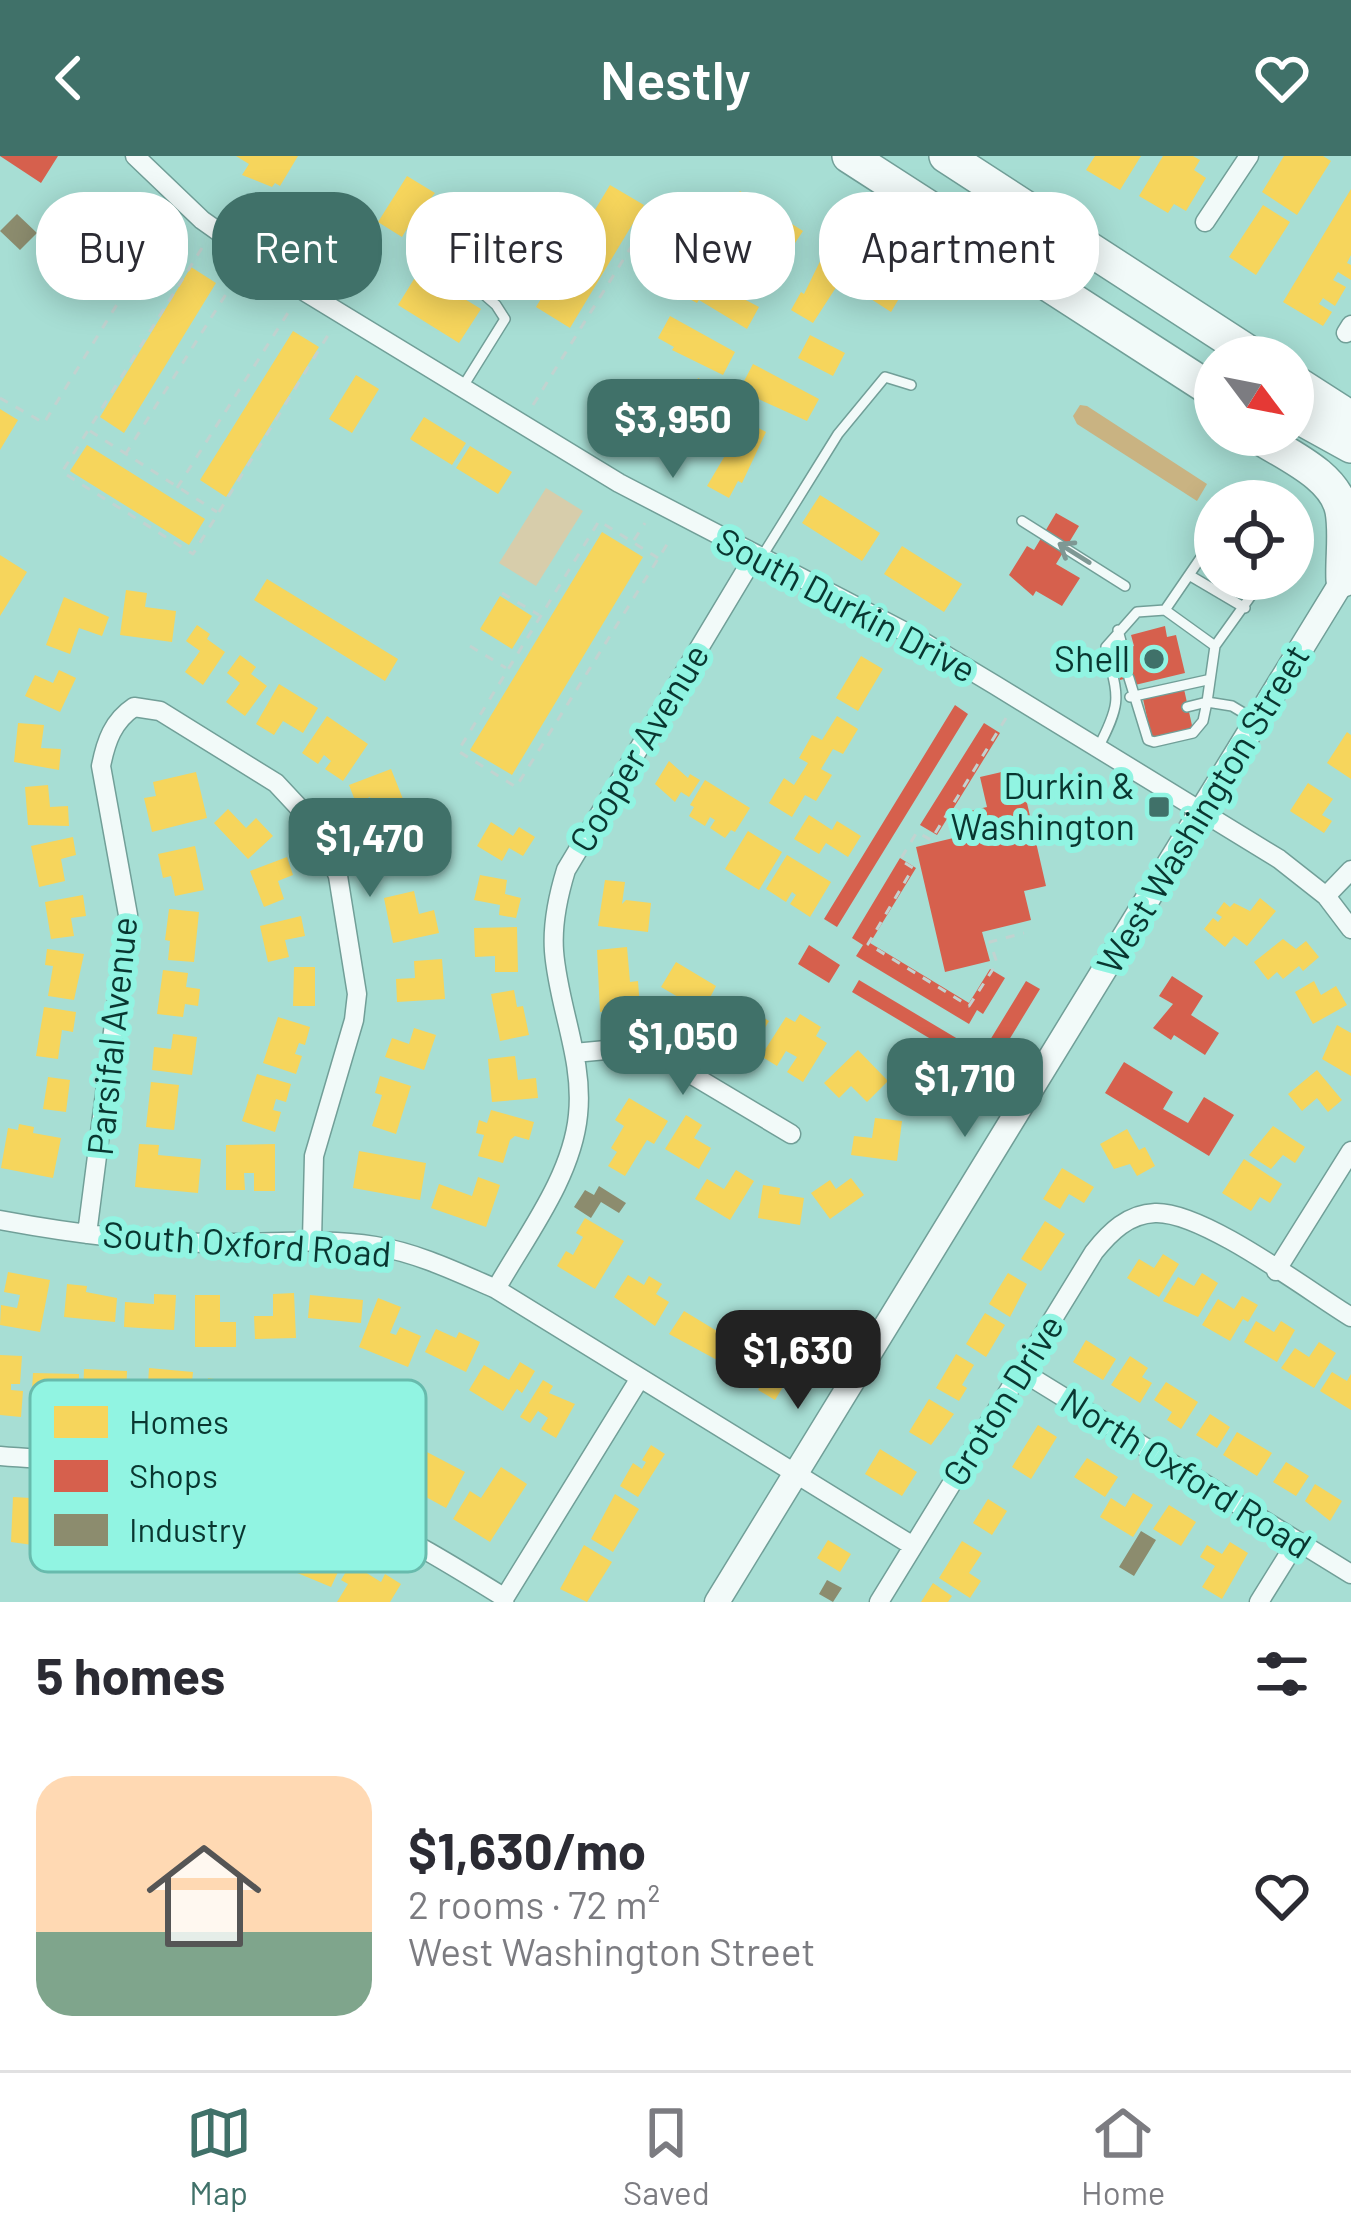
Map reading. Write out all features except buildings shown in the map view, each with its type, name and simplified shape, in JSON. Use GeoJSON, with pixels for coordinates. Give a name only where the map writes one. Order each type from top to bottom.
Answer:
{"type":"FeatureCollection","features":[{"type":"Feature","properties":{"kind":"highway"},"geometry":{"type":"LineString","coordinates":[[850,156],[906,192]]}},
{"type":"Feature","properties":{"kind":"highway"},"geometry":{"type":"LineString","coordinates":[[946,156],[1224,336]]}},
{"type":"Feature","properties":{"kind":"highway"},"geometry":{"type":"LineString","coordinates":[[1073,300],[1194,378]]}},
{"type":"Feature","properties":{"kind":"highway"},"geometry":{"type":"LineString","coordinates":[[1095,300],[1194,357]]}},
{"type":"Feature","properties":{"kind":"highway"},"geometry":{"type":"LineString","coordinates":[[1142,345],[1194,395]]}},
{"type":"Feature","properties":{"kind":"highway"},"geometry":{"type":"LineString","coordinates":[[1314,394],[1346,413]]}},
{"type":"Feature","properties":{"kind":"highway"},"geometry":{"type":"LineString","coordinates":[[1314,426],[1351,446]]}},
{"type":"Feature","properties":{"kind":"highway"},"geometry":{"type":"LineString","coordinates":[[1288,456],[1321,478],[1336,495],[1344,525],[1345,582]]}},
{"type":"Feature","properties":{"kind":"highway"},"geometry":{"type":"LineString","coordinates":[[1314,456],[1351,480]]}},
{"type":"Feature","properties":{"kind":"street","name":"South Durkin Drive"},"geometry":{"type":"LineString","coordinates":[[135,156],[188,208],[245,252],[619,483],[915,637],[1098,748],[1279,859],[1326,896],[1351,929]]}},
{"type":"Feature","properties":{"kind":"street"},"geometry":{"type":"LineString","coordinates":[[1204,222],[1249,156]]}},
{"type":"Feature","properties":{"kind":"street","name":"Cooper Avenue"},"geometry":{"type":"LineString","coordinates":[[496,1289],[553,1189],[573,1142],[579,1096],[554,950],[554,920],[566,870],[758,557]]}},
{"type":"Feature","properties":{"kind":"street","name":"West Washington Street"},"geometry":{"type":"LineString","coordinates":[[717,1602],[1345,582]]}},
{"type":"Feature","properties":{"kind":"street","name":"Parsifal Avenue"},"geometry":{"type":"LineString","coordinates":[[87,1234],[128,915],[101,766],[106,742],[132,699],[160,711],[276,783],[318,828],[338,876],[357,994],[314,1156],[312,1240]]}},
{"type":"Feature","properties":{"kind":"street"},"geometry":{"type":"LineString","coordinates":[[1326,896],[1351,870]]}},
{"type":"Feature","properties":{"kind":"street"},"geometry":{"type":"LineString","coordinates":[[574,1054],[617,1049],[656,1054],[791,1134]]}},
{"type":"Feature","properties":{"kind":"street"},"geometry":{"type":"LineString","coordinates":[[1351,1151],[1276,1270],[1351,1318]]}},
{"type":"Feature","properties":{"kind":"street","name":"Groton Drive"},"geometry":{"type":"LineString","coordinates":[[879,1602],[1094,1252],[1122,1223],[1144,1215],[1190,1219],[1276,1270]]}},
{"type":"Feature","properties":{"kind":"street","name":"South Oxford Road"},"geometry":{"type":"LineString","coordinates":[[0,1220],[87,1234],[226,1244],[312,1240],[405,1252],[496,1289],[796,1474]]}},
{"type":"Feature","properties":{"kind":"street","name":"North Oxford Road"},"geometry":{"type":"LineString","coordinates":[[1021,1371],[1351,1574]]}},
{"type":"Feature","properties":{"kind":"street"},"geometry":{"type":"LineString","coordinates":[[426,1553],[503,1600],[640,1378]]}},
{"type":"Feature","properties":{"kind":"street"},"geometry":{"type":"LineString","coordinates":[[0,1456],[30,1457]]}},
{"type":"Feature","properties":{"kind":"street"},"geometry":{"type":"LineString","coordinates":[[796,1474],[913,1546]]}},
{"type":"Feature","properties":{"kind":"street"},"geometry":{"type":"LineString","coordinates":[[1259,1602],[1297,1541]]}},
{"type":"Feature","properties":{"kind":"lane"},"geometry":{"type":"LineString","coordinates":[[462,388],[505,319],[490,300]]}},
{"type":"Feature","properties":{"kind":"lane"},"geometry":{"type":"LineString","coordinates":[[758,557],[838,434],[885,376],[911,386]]}},
{"type":"Feature","properties":{"kind":"lane"},"geometry":{"type":"LineString","coordinates":[[1022,521],[1125,586]]}},
{"type":"Feature","properties":{"kind":"lane"},"geometry":{"type":"LineString","coordinates":[[1165,610],[1194,569]]}},
{"type":"Feature","properties":{"kind":"lane"},"geometry":{"type":"LineString","coordinates":[[1190,575],[1245,608]]}},
{"type":"Feature","properties":{"kind":"lane"},"geometry":{"type":"LineString","coordinates":[[1129,678],[1148,740],[1190,735],[1203,721],[1215,646],[1250,600]]}},
{"type":"Feature","properties":{"kind":"lane"},"geometry":{"type":"LineString","coordinates":[[1098,748],[1119,699],[1106,647],[1137,612],[1165,610],[1215,646]]}},
{"type":"Feature","properties":{"kind":"lane"},"geometry":{"type":"LineString","coordinates":[[1118,631],[1123,649]]}},
{"type":"Feature","properties":{"kind":"lane"},"geometry":{"type":"LineString","coordinates":[[1119,699],[1207,680]]}},
{"type":"Feature","properties":{"kind":"lane"},"geometry":{"type":"LineString","coordinates":[[1187,706],[1207,702],[1232,706],[1257,720]]}},
{"type":"Feature","properties":{"kind":"path"},"geometry":{"type":"LineString","coordinates":[[202,248],[62,472],[193,554],[330,332]]}},
{"type":"Feature","properties":{"kind":"path"},"geometry":{"type":"LineString","coordinates":[[533,405],[630,249]]}},
{"type":"Feature","properties":{"kind":"path"},"geometry":{"type":"LineString","coordinates":[[0,398],[44,423],[120,300]]}},
{"type":"Feature","properties":{"kind":"path"},"geometry":{"type":"LineString","coordinates":[[125,455],[222,300]]}},
{"type":"Feature","properties":{"kind":"path"},"geometry":{"type":"LineString","coordinates":[[177,488],[291,308]]}},
{"type":"Feature","properties":{"kind":"path"},"geometry":{"type":"LineString","coordinates":[[89,430],[219,513]]}},
{"type":"Feature","properties":{"kind":"path"},"geometry":{"type":"LineString","coordinates":[[658,558],[599,521],[458,752],[516,788],[671,538]]}},
{"type":"Feature","properties":{"kind":"path"},"geometry":{"type":"LineString","coordinates":[[633,542],[645,523]]}},
{"type":"Feature","properties":{"kind":"path"},"geometry":{"type":"LineString","coordinates":[[502,593],[541,616]]}},
{"type":"Feature","properties":{"kind":"path"},"geometry":{"type":"LineString","coordinates":[[470,646],[508,669]]}},
{"type":"Feature","properties":{"kind":"path"},"geometry":{"type":"LineString","coordinates":[[1006,718],[931,840],[917,832],[900,860],[913,868],[868,944],[969,1006],[997,963],[990,942],[1024,933]]}},
{"type":"Feature","properties":{"kind":"shaded area"},"geometry":{"type":"Polygon","coordinates":[[[1080,405],[1087,406],[1201,480],[1194,480],[1194,499],[1077,424],[1073,416],[1080,405]]]}},
{"type":"Feature","properties":{"kind":"shaded area"},"geometry":{"type":"Polygon","coordinates":[[[546,488],[583,511],[536,586],[499,563],[546,488]]]}},
{"type":"Feature","properties":{"kind":"place","name":"Shell"},"geometry":{"type":"Point","coordinates":[1154,659]}},
{"type":"Feature","properties":{"kind":"place","name":"Durkin & Washington"},"geometry":{"type":"Point","coordinates":[1159,807]}}]}
